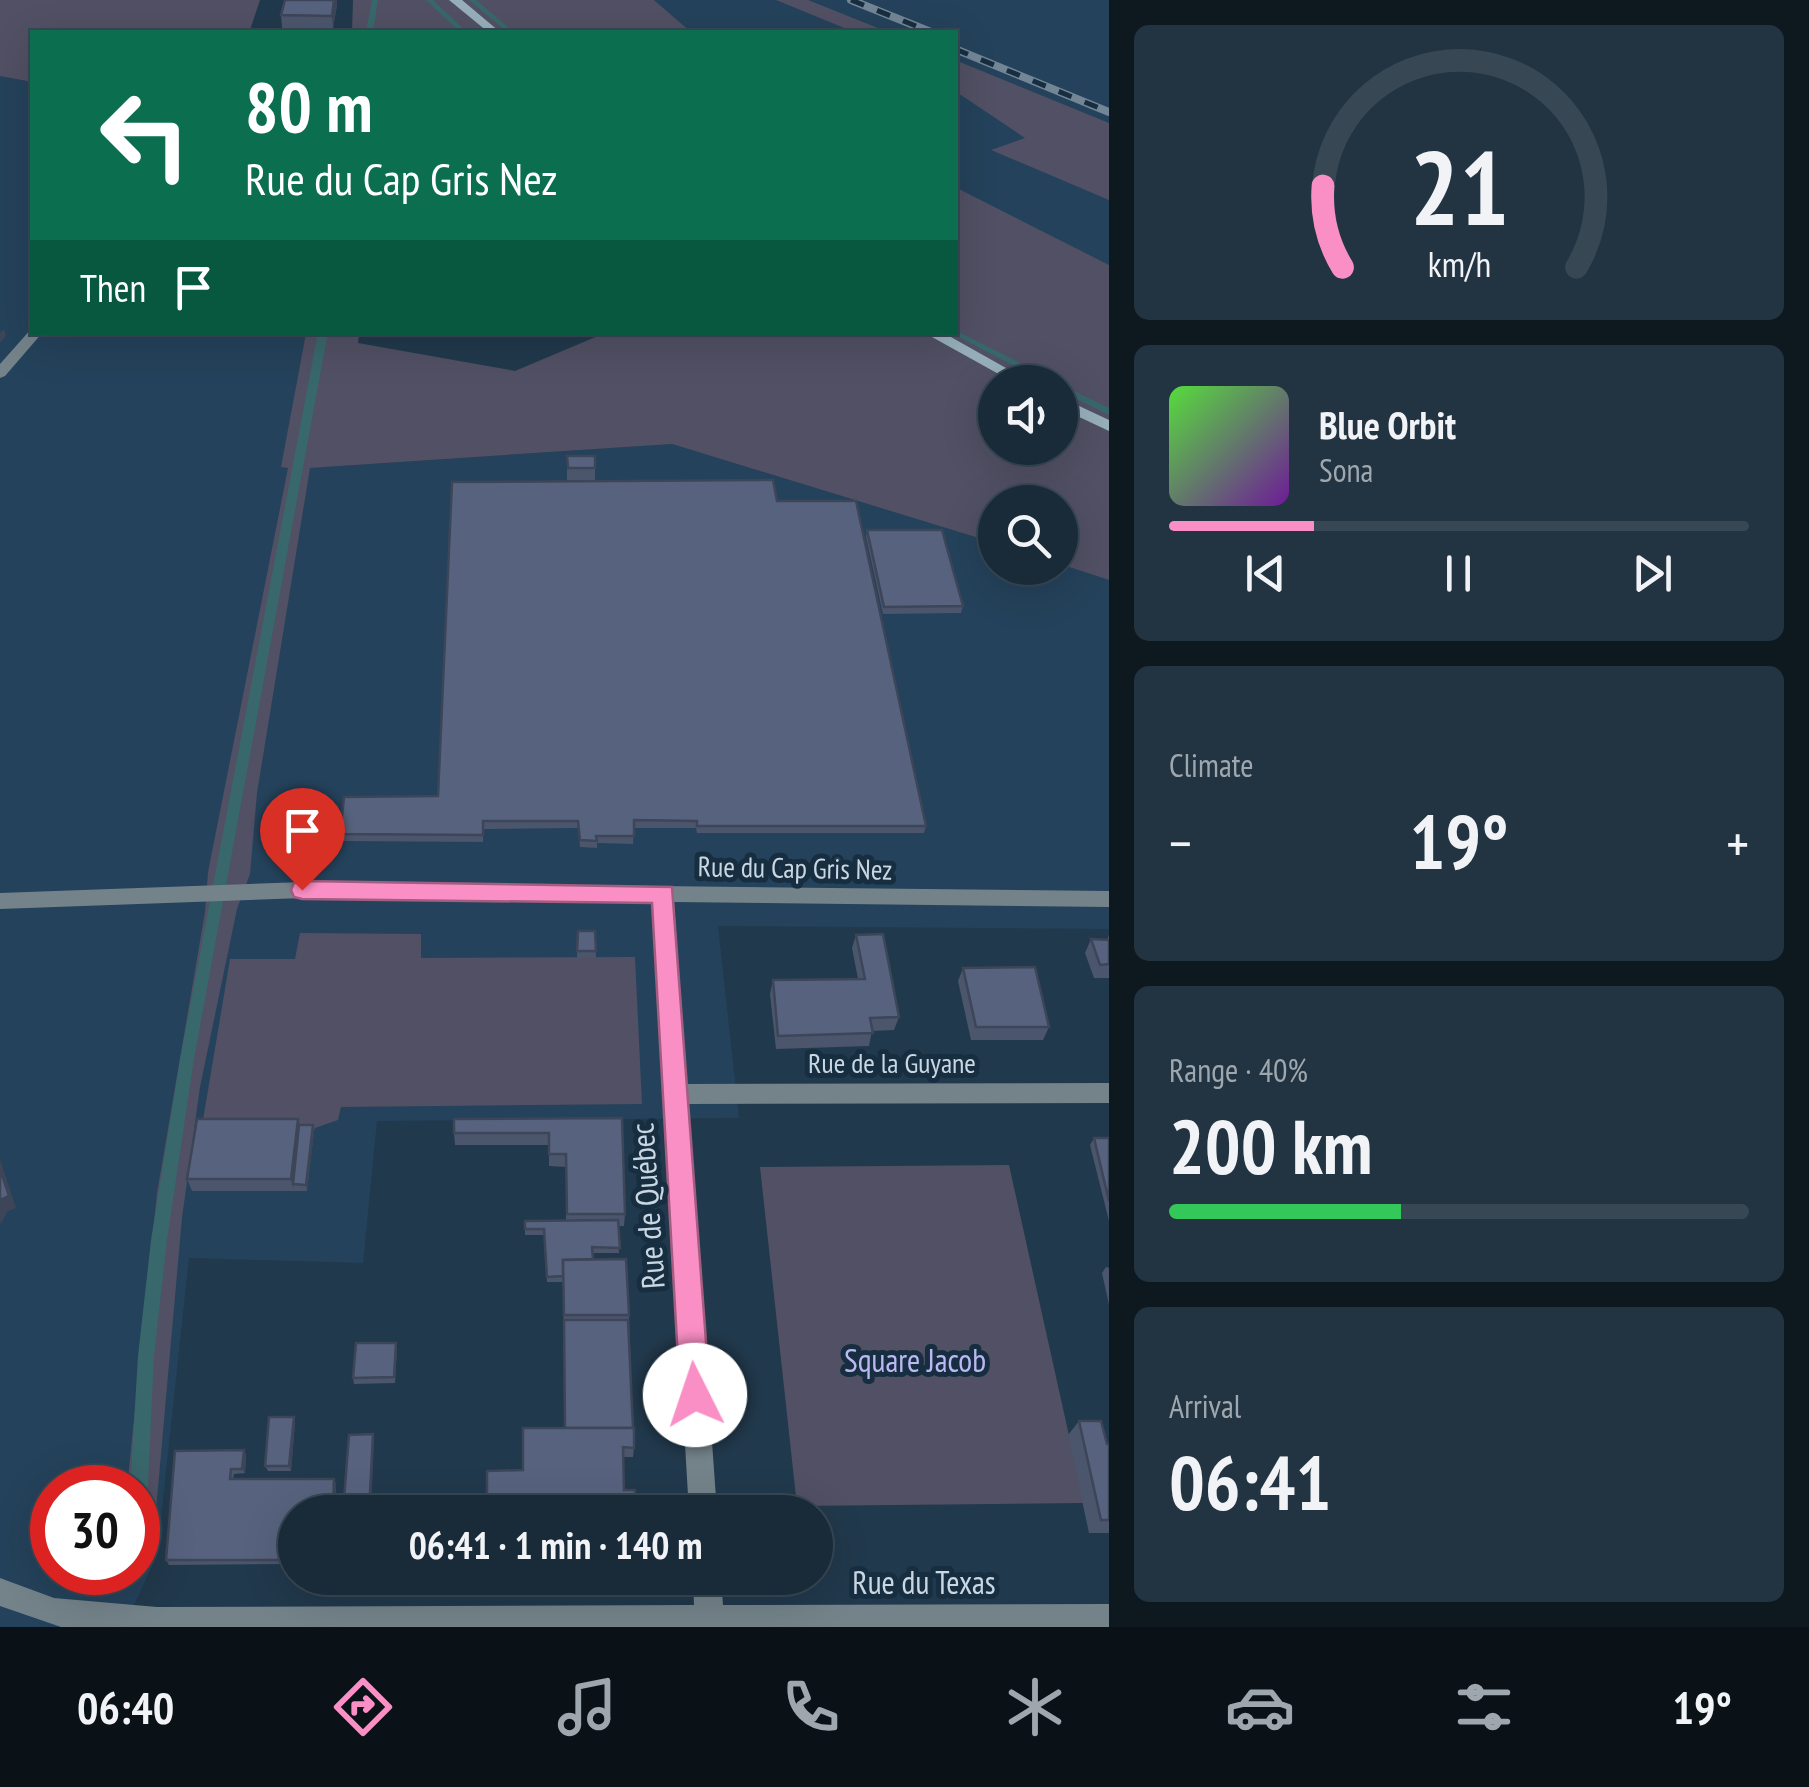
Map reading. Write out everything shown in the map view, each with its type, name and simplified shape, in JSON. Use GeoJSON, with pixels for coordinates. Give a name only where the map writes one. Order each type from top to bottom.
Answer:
{"type":"FeatureCollection","features":[{"type":"Feature","properties":{"kind":"street"},"geometry":{"type":"LineString","coordinates":[[455,0],[492,30]]}},
{"type":"Feature","properties":{"kind":"street"},"geometry":{"type":"LineString","coordinates":[[0,373],[33,335]]}},
{"type":"Feature","properties":{"kind":"street"},"geometry":{"type":"LineString","coordinates":[[936,335],[991,365]]}},
{"type":"Feature","properties":{"kind":"street"},"geometry":{"type":"LineString","coordinates":[[1078,411],[1109,426]]}},
{"type":"Feature","properties":{"kind":"street","name":"Rue du Cap Gris Nez"},"geometry":{"type":"LineString","coordinates":[[0,901],[154,892],[302,890],[1109,899]]}},
{"type":"Feature","properties":{"kind":"street","name":"Rue de Québec"},"geometry":{"type":"LineString","coordinates":[[663,894],[702,1495]]}},
{"type":"Feature","properties":{"kind":"street","name":"Rue de la Guyane"},"geometry":{"type":"LineString","coordinates":[[675,1094],[1109,1093]]}},
{"type":"Feature","properties":{"kind":"street","name":"Rue du Texas"},"geometry":{"type":"LineString","coordinates":[[0,1592],[53,1619],[709,1623],[1109,1618]]}},
{"type":"Feature","properties":{"kind":"street"},"geometry":{"type":"LineString","coordinates":[[708,1595],[709,1623]]}},
{"type":"Feature","properties":{"kind":"shaded area"},"geometry":{"type":"Polygon","coordinates":[[[654,0],[1109,0],[1109,387],[1037,230],[958,189],[958,30],[689,30],[654,0]]]}},
{"type":"Feature","properties":{"kind":"shaded area"},"geometry":{"type":"Polygon","coordinates":[[[0,76],[30,82],[30,335],[306,335],[282,467],[672,444],[978,538],[978,585],[1078,585],[1078,570],[1109,580],[1109,929],[718,926],[739,1118],[377,1121],[363,1263],[189,1258],[160,1527],[160,1465],[30,1465],[30,1595],[139,1595],[124,1627],[0,1627],[0,76]]]}},
{"type":"Feature","properties":{"kind":"green space"},"geometry":{"type":"Polygon","coordinates":[[[0,0],[260,0],[250,30],[30,30],[30,82],[0,76],[0,0]]]}},
{"type":"Feature","properties":{"kind":"green space"},"geometry":{"type":"Polygon","coordinates":[[[353,0],[654,0],[689,30],[352,30],[353,0]]]}},
{"type":"Feature","properties":{"kind":"green space"},"geometry":{"type":"Polygon","coordinates":[[[776,0],[808,0],[883,30],[849,30],[776,0]]]}},
{"type":"Feature","properties":{"kind":"green space"},"geometry":{"type":"Polygon","coordinates":[[[958,61],[1109,123],[1109,200],[991,150],[1025,138],[958,93],[958,61]]]}},
{"type":"Feature","properties":{"kind":"green space"},"geometry":{"type":"Polygon","coordinates":[[[958,189],[1109,265],[1109,580],[1078,570],[1078,485],[978,485],[978,538],[672,444],[310,468],[257,793],[250,874],[237,909],[200,1087],[182,1218],[160,1465],[129,1465],[157,1193],[205,912],[208,872],[288,468],[281,467],[306,335],[359,335],[358,343],[515,371],[600,335],[958,335],[958,189]]]}},
{"type":"Feature","properties":{"kind":"green space"},"geometry":{"type":"Polygon","coordinates":[[[300,933],[421,934],[421,958],[635,957],[642,1104],[341,1107],[338,1120],[314,1131],[201,1132],[230,959],[295,959],[300,933]]]}},
{"type":"Feature","properties":{"kind":"green space","name":"Square Jacob"},"geometry":{"type":"Polygon","coordinates":[[[1009,1165],[1084,1503],[833,1506],[833,1495],[796,1495],[760,1167],[1009,1165]]]}},
{"type":"Feature","properties":{"kind":"building"},"geometry":{"type":"Polygon","coordinates":[[[285,0],[334,0],[332,16],[281,15],[285,0]]]}},
{"type":"Feature","properties":{"kind":"building"},"geometry":{"type":"Polygon","coordinates":[[[567,456],[595,456],[595,468],[568,468],[567,456]]]}},
{"type":"Feature","properties":{"kind":"building"},"geometry":{"type":"Polygon","coordinates":[[[773,480],[777,501],[856,501],[926,826],[697,826],[697,821],[634,820],[634,836],[596,836],[597,841],[580,840],[578,821],[483,821],[483,835],[340,834],[344,797],[438,796],[452,482],[773,480]]]}},
{"type":"Feature","properties":{"kind":"building"},"geometry":{"type":"Polygon","coordinates":[[[867,530],[942,530],[963,606],[884,607],[867,530]]]}},
{"type":"Feature","properties":{"kind":"building"},"geometry":{"type":"Polygon","coordinates":[[[578,931],[595,931],[596,951],[577,951],[578,931]]]}},
{"type":"Feature","properties":{"kind":"building"},"geometry":{"type":"Polygon","coordinates":[[[883,934],[899,1017],[870,1018],[873,1033],[778,1036],[773,980],[865,979],[856,935],[883,934]]]}},
{"type":"Feature","properties":{"kind":"building"},"geometry":{"type":"Polygon","coordinates":[[[1091,939],[1109,940],[1109,964],[1100,965],[1091,939]]]}},
{"type":"Feature","properties":{"kind":"building"},"geometry":{"type":"Polygon","coordinates":[[[1035,967],[1049,1027],[976,1027],[963,968],[1035,967]]]}},
{"type":"Feature","properties":{"kind":"building"},"geometry":{"type":"Polygon","coordinates":[[[622,1118],[625,1214],[567,1214],[566,1154],[549,1154],[549,1133],[454,1133],[454,1119],[622,1118]]]}},
{"type":"Feature","properties":{"kind":"building"},"geometry":{"type":"Polygon","coordinates":[[[197,1119],[298,1119],[291,1179],[187,1179],[197,1119]]]}},
{"type":"Feature","properties":{"kind":"building"},"geometry":{"type":"Polygon","coordinates":[[[299,1125],[313,1125],[306,1185],[293,1184],[299,1125]]]}},
{"type":"Feature","properties":{"kind":"building"},"geometry":{"type":"Polygon","coordinates":[[[1094,1138],[1109,1138],[1109,1201],[1094,1138]]]}},
{"type":"Feature","properties":{"kind":"building"},"geometry":{"type":"Polygon","coordinates":[[[0,1169],[9,1196],[0,1200],[0,1169]]]}},
{"type":"Feature","properties":{"kind":"building"},"geometry":{"type":"Polygon","coordinates":[[[618,1220],[620,1248],[592,1247],[593,1259],[563,1260],[563,1276],[547,1277],[544,1229],[525,1229],[525,1221],[618,1220]]]}},
{"type":"Feature","properties":{"kind":"building"},"geometry":{"type":"Polygon","coordinates":[[[626,1259],[629,1315],[564,1315],[563,1260],[626,1259]]]}},
{"type":"Feature","properties":{"kind":"building"},"geometry":{"type":"Polygon","coordinates":[[[564,1320],[628,1320],[633,1428],[565,1428],[564,1320]]]}},
{"type":"Feature","properties":{"kind":"building"},"geometry":{"type":"Polygon","coordinates":[[[356,1343],[396,1343],[394,1377],[353,1378],[356,1343]]]}},
{"type":"Feature","properties":{"kind":"building"},"geometry":{"type":"Polygon","coordinates":[[[269,1417],[294,1417],[289,1466],[265,1466],[269,1417]]]}},
{"type":"Feature","properties":{"kind":"building"},"geometry":{"type":"Polygon","coordinates":[[[1079,1421],[1101,1421],[1109,1444],[1109,1520],[1101,1520],[1079,1421]]]}},
{"type":"Feature","properties":{"kind":"building"},"geometry":{"type":"Polygon","coordinates":[[[523,1428],[634,1428],[634,1448],[623,1447],[624,1490],[635,1490],[635,1495],[487,1495],[487,1471],[523,1470],[523,1428]]]}},
{"type":"Feature","properties":{"kind":"building"},"geometry":{"type":"Polygon","coordinates":[[[373,1434],[370,1495],[344,1495],[349,1435],[373,1434]]]}},
{"type":"Feature","properties":{"kind":"building"},"geometry":{"type":"Polygon","coordinates":[[[244,1450],[242,1469],[231,1469],[230,1479],[334,1479],[334,1495],[278,1495],[278,1560],[166,1560],[175,1451],[244,1450]]]}},
{"type":"Feature","properties":{"kind":"waterway"},"geometry":{"type":"LineString","coordinates":[[369,30],[375,0]]}},
{"type":"Feature","properties":{"kind":"waterway"},"geometry":{"type":"LineString","coordinates":[[429,0],[462,30]]}},
{"type":"Feature","properties":{"kind":"waterway"},"geometry":{"type":"LineString","coordinates":[[472,0],[509,30]]}},
{"type":"Feature","properties":{"kind":"waterway"},"geometry":{"type":"LineString","coordinates":[[140,1465],[146,1356],[159,1240],[187,1059],[322,335]]}},
{"type":"Feature","properties":{"kind":"waterway"},"geometry":{"type":"LineString","coordinates":[[958,335],[1018,365]]}},
{"type":"Feature","properties":{"kind":"waterway"},"geometry":{"type":"LineString","coordinates":[[1078,396],[1109,412]]}},
{"type":"Feature","properties":{"kind":"railway"},"geometry":{"type":"LineString","coordinates":[[851,0],[926,30]]}},
{"type":"Feature","properties":{"kind":"railway"},"geometry":{"type":"LineString","coordinates":[[958,50],[1109,112]]}},
{"type":"Feature","properties":{"kind":"route"},"geometry":{"type":"LineString","coordinates":[[302,890],[663,894],[695,1395]]}}]}
